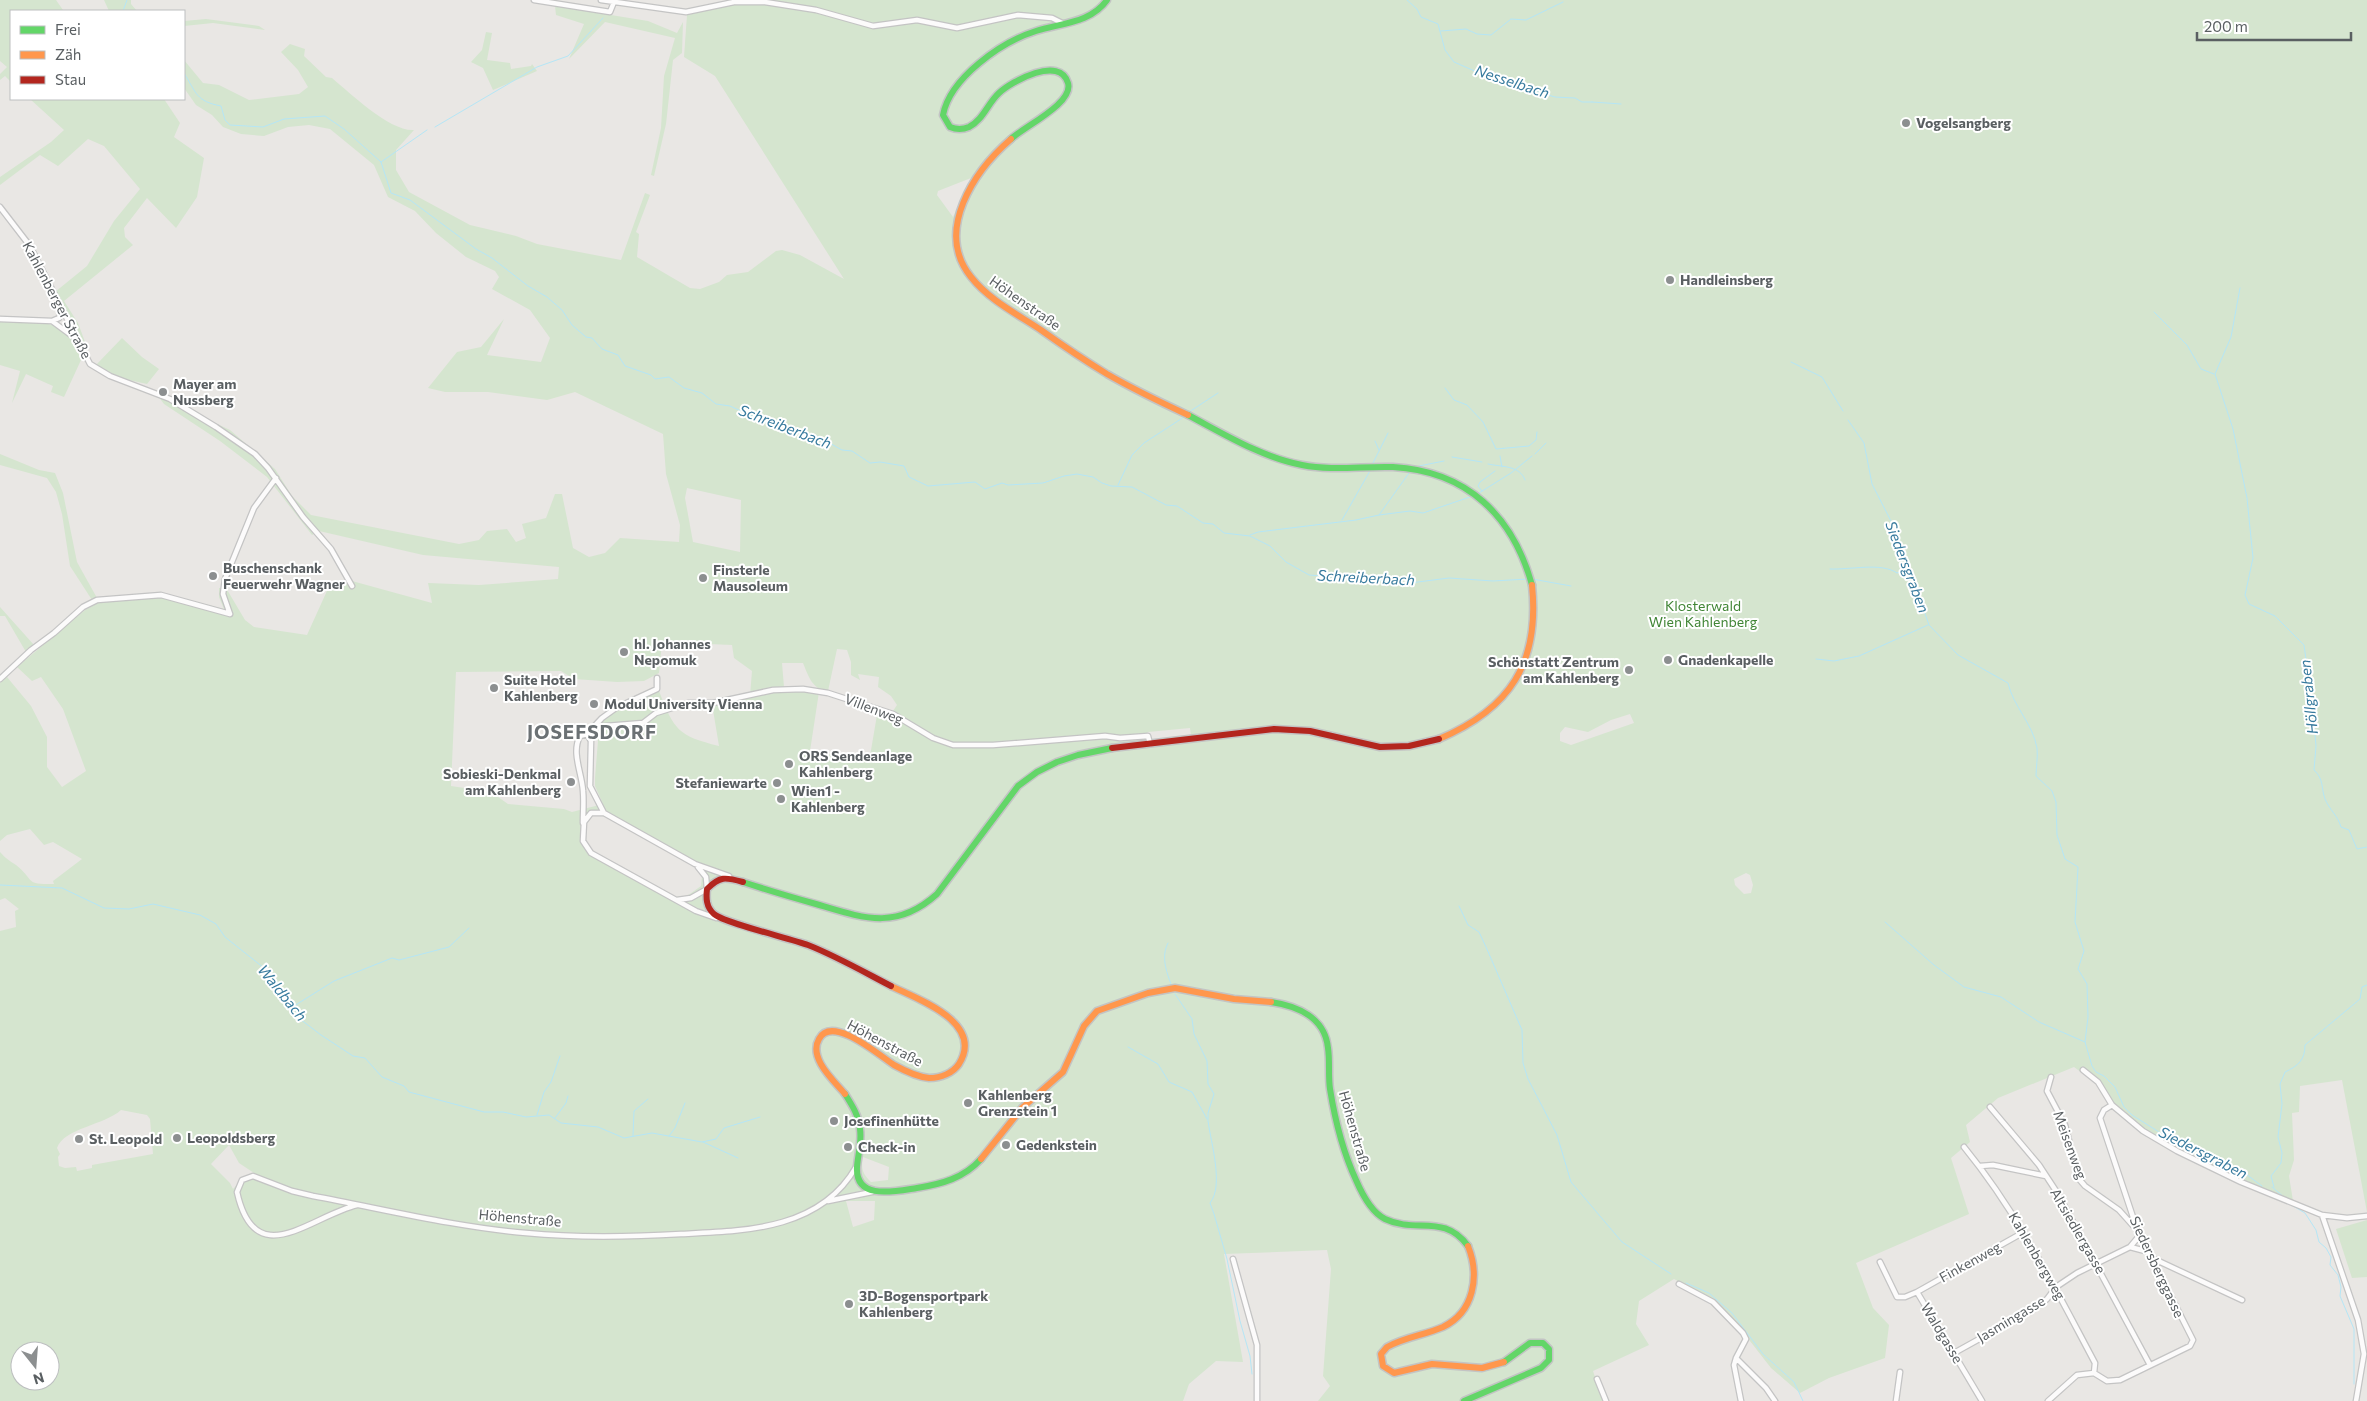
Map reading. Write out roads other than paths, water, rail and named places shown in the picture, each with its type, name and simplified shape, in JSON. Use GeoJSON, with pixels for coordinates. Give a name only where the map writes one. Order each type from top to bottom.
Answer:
{"type":"FeatureCollection","features":[{"type":"Feature","properties":{"kind":"street"},"geometry":{"type":"LineString","coordinates":[[534,0],[610,12],[614,2]]}},
{"type":"Feature","properties":{"kind":"street"},"geometry":{"type":"LineString","coordinates":[[601,0],[686,12],[734,2],[765,2],[816,10],[873,26],[917,20],[957,28],[1018,15],[1052,18],[1064,24]]}},
{"type":"Feature","properties":{"kind":"street","name":"Höhenstraße"},"geometry":{"type":"LineString","coordinates":[[1108,0],[1096,13],[1028,34],[999,48],[950,94],[942,107],[945,122],[952,128],[962,129],[974,124],[999,93],[1020,79],[1051,70],[1062,74],[1069,84],[1069,92],[1064,102],[1021,130],[991,159],[968,194],[958,221],[958,251],[970,276],[982,289],[1106,374],[1262,452],[1286,462],[1321,468],[1404,468],[1431,474],[1471,491],[1511,530],[1529,569],[1534,596],[1534,633],[1519,675],[1491,710],[1469,727],[1452,735],[1422,744],[1397,747],[1369,746],[1306,731],[1287,729],[1150,744]]}},
{"type":"Feature","properties":{"kind":"street","name":"Kahlenberger Straße"},"geometry":{"type":"LineString","coordinates":[[0,207],[26,240],[85,358],[99,370],[158,393],[199,416],[254,454],[276,478],[308,523],[340,560],[352,586]]}},
{"type":"Feature","properties":{"kind":"street"},"geometry":{"type":"LineString","coordinates":[[0,320],[52,321],[59,318],[62,310]]}},
{"type":"Feature","properties":{"kind":"street"},"geometry":{"type":"LineString","coordinates":[[52,321],[77,340]]}},
{"type":"Feature","properties":{"kind":"street"},"geometry":{"type":"LineString","coordinates":[[0,679],[31,650],[54,633],[83,607],[97,600],[161,595],[230,614],[223,594],[225,579],[254,508],[276,478]]}},
{"type":"Feature","properties":{"kind":"street"},"geometry":{"type":"LineString","coordinates":[[582,832],[584,794],[577,758],[577,743],[580,736],[587,734],[616,708],[657,689],[658,678]]}},
{"type":"Feature","properties":{"kind":"street","name":"Villenweg"},"geometry":{"type":"LineString","coordinates":[[593,727],[643,723],[656,714],[688,703],[713,703],[773,690],[803,689],[828,692],[893,714],[933,738],[953,746],[993,746],[1105,736],[1120,738],[1148,736],[1150,744]]}},
{"type":"Feature","properties":{"kind":"street"},"geometry":{"type":"LineString","coordinates":[[587,734],[591,741],[590,786],[604,813]]}},
{"type":"Feature","properties":{"kind":"street"},"geometry":{"type":"LineString","coordinates":[[582,832],[584,822],[589,815],[595,812],[604,813],[696,864],[860,917],[881,920],[903,916],[925,904],[937,894],[1010,794],[1034,773],[1056,761],[1081,753],[1150,744]]}},
{"type":"Feature","properties":{"kind":"street","name":"Höhenstraße"},"geometry":{"type":"LineString","coordinates":[[357,1205],[340,1210],[292,1233],[274,1236],[265,1234],[251,1223],[238,1199],[237,1187],[244,1178],[253,1176],[292,1191],[357,1205],[502,1230],[623,1237],[762,1228],[795,1219],[827,1201],[846,1183],[856,1167],[861,1144],[858,1121],[850,1101],[818,1059],[816,1048],[818,1039],[828,1032],[841,1032],[906,1070],[922,1077],[934,1078],[950,1072],[962,1057],[964,1044],[960,1028],[944,1012],[810,946],[777,934],[696,911],[591,853],[583,841],[582,832]]}},
{"type":"Feature","properties":{"kind":"street"},"geometry":{"type":"LineString","coordinates":[[696,864],[705,874],[709,910],[722,919]]}},
{"type":"Feature","properties":{"kind":"street"},"geometry":{"type":"LineString","coordinates":[[676,900],[691,898],[720,878],[742,880]]}},
{"type":"Feature","properties":{"kind":"street","name":"Höhenstraße"},"geometry":{"type":"LineString","coordinates":[[827,1201],[871,1190],[934,1186],[951,1182],[967,1173],[997,1143],[1026,1104],[1052,1085],[1060,1076],[1090,1017],[1100,1010],[1134,998],[1176,988],[1246,1000],[1287,1004],[1312,1017],[1320,1026],[1327,1039],[1331,1094],[1348,1162],[1371,1207],[1381,1216],[1393,1222],[1437,1225],[1450,1228],[1459,1234],[1467,1244],[1473,1264],[1474,1280],[1471,1297],[1465,1310],[1442,1329],[1386,1347],[1380,1358],[1384,1368],[1396,1372],[1434,1364],[1490,1367],[1504,1362],[1534,1341],[1543,1342],[1548,1347],[1550,1358],[1542,1368],[1464,1401]]}},
{"type":"Feature","properties":{"kind":"street"},"geometry":{"type":"LineString","coordinates":[[2082,1070],[2098,1082],[2112,1105],[2143,1131],[2177,1151],[2241,1182],[2290,1200],[2322,1216],[2347,1218],[2367,1216]]}},
{"type":"Feature","properties":{"kind":"street","name":"Meisenweg"},"geometry":{"type":"LineString","coordinates":[[2051,1078],[2047,1092],[2065,1125],[2079,1179],[2085,1186],[2119,1210],[2137,1230]]}},
{"type":"Feature","properties":{"kind":"street","name":"Siedersberggasse"},"geometry":{"type":"LineString","coordinates":[[2112,1105],[2104,1110],[2100,1118],[2137,1230],[2192,1340],[2190,1346],[2150,1365]]}},
{"type":"Feature","properties":{"kind":"street","name":"Altsiedlergasse"},"geometry":{"type":"LineString","coordinates":[[1990,1107],[2046,1176],[2097,1264],[2150,1365]]}},
{"type":"Feature","properties":{"kind":"street","name":"Kahlenbergweg"},"geometry":{"type":"LineString","coordinates":[[1964,1147],[1980,1166],[2024,1232],[2056,1287],[2095,1364],[2094,1373]]}},
{"type":"Feature","properties":{"kind":"street"},"geometry":{"type":"LineString","coordinates":[[1980,1166],[1993,1165],[2046,1176]]}},
{"type":"Feature","properties":{"kind":"street"},"geometry":{"type":"LineString","coordinates":[[856,1167],[860,1183],[871,1190]]}},
{"type":"Feature","properties":{"kind":"street"},"geometry":{"type":"LineString","coordinates":[[2322,1216],[2358,1320],[2364,1354],[2356,1401]]}},
{"type":"Feature","properties":{"kind":"street","name":"Finkenweg"},"geometry":{"type":"LineString","coordinates":[[1917,1292],[2024,1232]]}},
{"type":"Feature","properties":{"kind":"street","name":"Jasmingasse"},"geometry":{"type":"LineString","coordinates":[[1954,1352],[2037,1307],[2047,1299],[2056,1287],[2077,1273],[2130,1247],[2140,1235]]}},
{"type":"Feature","properties":{"kind":"street"},"geometry":{"type":"LineString","coordinates":[[2130,1247],[2149,1252]]}},
{"type":"Feature","properties":{"kind":"street"},"geometry":{"type":"LineString","coordinates":[[2152,1258],[2242,1300]]}},
{"type":"Feature","properties":{"kind":"street"},"geometry":{"type":"LineString","coordinates":[[1233,1259],[1257,1346],[1257,1401]]}},
{"type":"Feature","properties":{"kind":"street","name":"Waldgasse"},"geometry":{"type":"LineString","coordinates":[[1880,1262],[1897,1297],[1905,1297],[1917,1292],[1982,1401]]}},
{"type":"Feature","properties":{"kind":"street"},"geometry":{"type":"LineString","coordinates":[[1679,1284],[1713,1302],[1743,1333],[1746,1339],[1734,1365],[1741,1401]]}},
{"type":"Feature","properties":{"kind":"street"},"geometry":{"type":"LineString","coordinates":[[1736,1358],[1766,1388],[1775,1401]]}},
{"type":"Feature","properties":{"kind":"street"},"geometry":{"type":"LineString","coordinates":[[2048,1401],[2077,1375],[2094,1373],[2113,1382],[2150,1365]]}},
{"type":"Feature","properties":{"kind":"street"},"geometry":{"type":"LineString","coordinates":[[1896,1401],[1900,1372]]}},
{"type":"Feature","properties":{"kind":"street"},"geometry":{"type":"LineString","coordinates":[[1597,1379],[1606,1401]]}},
{"type":"Feature","properties":{"kind":"waterway","name":"Schreiberbach"},"geometry":{"type":"LineString","coordinates":[[123,10],[127,0]]}},
{"type":"Feature","properties":{"kind":"waterway","name":"Nesselbach"},"geometry":{"type":"LineString","coordinates":[[1407,0],[1417,9],[1421,17],[1438,24],[1445,50],[1454,62],[1493,79],[1555,97],[1575,98],[1582,102],[1592,102]]}},
{"type":"Feature","properties":{"kind":"waterway"},"geometry":{"type":"LineString","coordinates":[[1441,31],[1466,29],[1477,34],[1491,35],[1511,19],[1526,20],[1563,2]]}},
{"type":"Feature","properties":{"kind":"waterway"},"geometry":{"type":"LineString","coordinates":[[435,127],[537,67],[568,56],[603,18]]}},
{"type":"Feature","properties":{"kind":"waterway","name":"Schreiberbach"},"geometry":{"type":"LineString","coordinates":[[185,75],[202,99],[221,106],[225,120],[230,125],[263,127],[284,119],[325,116],[344,129],[381,162],[391,193],[410,200],[528,286],[547,297],[562,310],[572,325],[586,337],[592,338],[602,349],[618,355],[625,366],[651,375],[655,379],[669,377],[684,388],[702,393],[716,404],[730,406],[767,423],[781,424],[791,429],[817,436],[842,450],[852,451],[870,463],[880,462],[904,466],[909,477],[928,486],[975,482],[985,489],[1002,483],[1008,485],[1043,483],[1077,474],[1093,477],[1111,486],[1132,487],[1166,505],[1177,506],[1203,523],[1213,524],[1224,533],[1250,536],[1270,546],[1286,562],[1309,575],[1410,583],[1449,578],[1493,581],[1528,579]]}},
{"type":"Feature","properties":{"kind":"waterway","name":"Nesselbach"},"geometry":{"type":"LineString","coordinates":[[1592,102],[1621,104]]}},
{"type":"Feature","properties":{"kind":"waterway"},"geometry":{"type":"LineString","coordinates":[[381,162],[427,130]]}},
{"type":"Feature","properties":{"kind":"waterway","name":"Höllgraben"},"geometry":{"type":"LineString","coordinates":[[2240,288],[2231,337],[2215,374],[2233,429],[2247,498],[2253,558],[2245,595],[2249,604],[2275,616],[2304,645],[2316,746],[2314,770],[2321,780],[2327,803],[2341,827],[2349,830],[2357,849],[2367,847]]}},
{"type":"Feature","properties":{"kind":"waterway","name":"Höllgraben"},"geometry":{"type":"LineString","coordinates":[[2154,312],[2187,345],[2201,369],[2214,374]]}},
{"type":"Feature","properties":{"kind":"waterway","name":"Siedersgraben"},"geometry":{"type":"LineString","coordinates":[[1791,362],[1822,377],[1843,411]]}},
{"type":"Feature","properties":{"kind":"waterway"},"geometry":{"type":"LineString","coordinates":[[1445,388],[1454,400],[1467,405],[1483,422],[1496,449],[1529,446],[1536,440],[1537,432]]}},
{"type":"Feature","properties":{"kind":"waterway"},"geometry":{"type":"LineString","coordinates":[[1189,412],[1218,393]]}},
{"type":"Feature","properties":{"kind":"waterway"},"geometry":{"type":"LineString","coordinates":[[1118,485],[1132,455],[1144,443],[1184,417]]}},
{"type":"Feature","properties":{"kind":"waterway","name":"Siedersgraben"},"geometry":{"type":"LineString","coordinates":[[1848,420],[1864,443],[1872,484],[1895,529],[1929,625],[1958,655],[2008,683],[2014,699],[2035,739],[2037,748],[2036,776],[2052,791],[2056,802],[2057,835],[2065,859],[2078,867],[2075,922],[2084,951],[2078,969],[2087,984],[2088,1017],[2085,1042],[2092,1066],[2096,1072],[2104,1076],[2115,1087],[2124,1107],[2132,1115],[2186,1149],[2191,1148],[2201,1156],[2208,1153],[2219,1161],[2239,1169],[2262,1186]]}},
{"type":"Feature","properties":{"kind":"waterway"},"geometry":{"type":"LineString","coordinates":[[1372,465],[1388,433]]}},
{"type":"Feature","properties":{"kind":"waterway"},"geometry":{"type":"LineString","coordinates":[[1375,441],[1379,450]]}},
{"type":"Feature","properties":{"kind":"waterway"},"geometry":{"type":"LineString","coordinates":[[1535,454],[1546,443]]}},
{"type":"Feature","properties":{"kind":"waterway"},"geometry":{"type":"LineString","coordinates":[[1500,456],[1502,467]]}},
{"type":"Feature","properties":{"kind":"waterway"},"geometry":{"type":"LineString","coordinates":[[1479,493],[1511,473],[1532,456]]}},
{"type":"Feature","properties":{"kind":"waterway"},"geometry":{"type":"LineString","coordinates":[[1452,457],[1482,462]]}},
{"type":"Feature","properties":{"kind":"waterway"},"geometry":{"type":"LineString","coordinates":[[1419,466],[1444,461]]}},
{"type":"Feature","properties":{"kind":"waterway"},"geometry":{"type":"LineString","coordinates":[[1488,464],[1515,469],[1523,475],[1525,480]]}},
{"type":"Feature","properties":{"kind":"waterway"},"geometry":{"type":"LineString","coordinates":[[1342,520],[1371,469]]}},
{"type":"Feature","properties":{"kind":"waterway"},"geometry":{"type":"LineString","coordinates":[[1482,491],[1478,486],[1480,482],[1495,471]]}},
{"type":"Feature","properties":{"kind":"waterway"},"geometry":{"type":"LineString","coordinates":[[1379,515],[1409,473]]}},
{"type":"Feature","properties":{"kind":"waterway"},"geometry":{"type":"LineString","coordinates":[[1250,535],[1258,532],[1356,520],[1410,511],[1423,513],[1470,497]]}},
{"type":"Feature","properties":{"kind":"waterway"},"geometry":{"type":"LineString","coordinates":[[1830,569],[1874,567],[1897,573],[1909,569]]}},
{"type":"Feature","properties":{"kind":"waterway","name":"Schreiberbach"},"geometry":{"type":"LineString","coordinates":[[1532,579],[1571,586]]}},
{"type":"Feature","properties":{"kind":"waterway"},"geometry":{"type":"LineString","coordinates":[[1816,659],[1834,661],[1859,656],[1928,625]]}},
{"type":"Feature","properties":{"kind":"waterway","name":"Waldbach"},"geometry":{"type":"LineString","coordinates":[[0,885],[62,888],[104,908],[129,909],[153,904],[200,915],[216,924],[225,937],[269,972],[278,985],[281,996],[290,1000],[300,1019],[353,1056],[365,1058],[382,1077],[404,1086],[409,1092],[484,1112],[503,1112],[526,1117],[549,1115],[561,1123],[598,1127],[624,1138],[652,1133],[702,1142],[716,1139],[724,1128],[760,1117]]}},
{"type":"Feature","properties":{"kind":"waterway"},"geometry":{"type":"LineString","coordinates":[[1459,906],[1468,925],[1479,932],[1522,1030],[1523,1063],[1528,1079],[1557,1135],[1571,1182],[1622,1242],[1671,1274]]}},
{"type":"Feature","properties":{"kind":"waterway"},"geometry":{"type":"LineString","coordinates":[[1885,922],[1934,965],[1964,987],[2001,997],[2039,1022],[2085,1042]]}},
{"type":"Feature","properties":{"kind":"waterway"},"geometry":{"type":"LineString","coordinates":[[294,1006],[334,981],[392,958],[399,960],[449,947],[469,928]]}},
{"type":"Feature","properties":{"kind":"waterway"},"geometry":{"type":"LineString","coordinates":[[1168,943],[1165,958],[1171,984]]}},
{"type":"Feature","properties":{"kind":"waterway","name":"Höllgraben"},"geometry":{"type":"LineString","coordinates":[[2274,1187],[2271,1176],[2281,1163],[2282,1153],[2278,1137],[2282,1104],[2280,1084],[2285,1072],[2300,1062],[2304,1055],[2305,1045],[2360,999],[2362,987],[2367,985]]}},
{"type":"Feature","properties":{"kind":"waterway"},"geometry":{"type":"LineString","coordinates":[[1175,994],[1192,1019],[1194,1034],[1207,1061],[1208,1084],[1214,1094],[1208,1113],[1208,1121],[1215,1164],[1216,1186],[1210,1203],[1227,1259],[1240,1321],[1250,1356],[1252,1374]]}},
{"type":"Feature","properties":{"kind":"waterway"},"geometry":{"type":"LineString","coordinates":[[1128,1047],[1158,1064],[1169,1082],[1192,1092],[1207,1119]]}},
{"type":"Feature","properties":{"kind":"waterway"},"geometry":{"type":"LineString","coordinates":[[537,1115],[544,1092],[551,1082],[560,1056]]}},
{"type":"Feature","properties":{"kind":"waterway"},"geometry":{"type":"LineString","coordinates":[[555,1118],[566,1103],[568,1096]]}},
{"type":"Feature","properties":{"kind":"waterway"},"geometry":{"type":"LineString","coordinates":[[633,1136],[634,1111],[648,1099]]}},
{"type":"Feature","properties":{"kind":"waterway"},"geometry":{"type":"LineString","coordinates":[[669,1136],[675,1128],[685,1103]]}},
{"type":"Feature","properties":{"kind":"waterway"},"geometry":{"type":"LineString","coordinates":[[703,1142],[738,1158]]}},
{"type":"Feature","properties":{"kind":"waterway","name":"Siedersgraben"},"geometry":{"type":"LineString","coordinates":[[2272,1187],[2284,1197]]}},
{"type":"Feature","properties":{"kind":"waterway","name":"Siedersgraben"},"geometry":{"type":"LineString","coordinates":[[2288,1203],[2305,1213],[2316,1230],[2319,1242],[2326,1248],[2331,1257],[2330,1265],[2338,1275],[2341,1287],[2340,1296],[2354,1329],[2354,1384]]}},
{"type":"Feature","properties":{"kind":"waterway"},"geometry":{"type":"LineString","coordinates":[[1686,1283],[1709,1293],[1732,1313],[1763,1354],[1794,1382],[1803,1401]]}},
{"type":"Feature","properties":{"kind":"place","name":"Vogelsangberg"},"geometry":{"type":"Point","coordinates":[1906,123]}},
{"type":"Feature","properties":{"kind":"place","name":"Handleinsberg"},"geometry":{"type":"Point","coordinates":[1670,280]}},
{"type":"Feature","properties":{"kind":"place","name":"Mayer am Nussberg"},"geometry":{"type":"Point","coordinates":[163,392]}},
{"type":"Feature","properties":{"kind":"place","name":"Buschenschank Feuerwehr Wagner"},"geometry":{"type":"Point","coordinates":[213,576]}},
{"type":"Feature","properties":{"kind":"place","name":"Finsterle Mausoleum"},"geometry":{"type":"Point","coordinates":[703,578]}},
{"type":"Feature","properties":{"kind":"place","name":"hl. Johannes Nepomuk"},"geometry":{"type":"Point","coordinates":[624,652]}},
{"type":"Feature","properties":{"kind":"place","name":"Gnadenkapelle"},"geometry":{"type":"Point","coordinates":[1668,660]}},
{"type":"Feature","properties":{"kind":"place","name":"Schönstatt Zentrum am Kahlenberg"},"geometry":{"type":"Point","coordinates":[1629,670]}},
{"type":"Feature","properties":{"kind":"place","name":"Suite Hotel Kahlenberg"},"geometry":{"type":"Point","coordinates":[494,688]}},
{"type":"Feature","properties":{"kind":"place","name":"Modul University Vienna"},"geometry":{"type":"Point","coordinates":[594,704]}},
{"type":"Feature","properties":{"kind":"place","name":"ORS Sendeanlage Kahlenberg"},"geometry":{"type":"Point","coordinates":[789,764]}},
{"type":"Feature","properties":{"kind":"place","name":"Sobieski-Denkmal am Kahlenberg"},"geometry":{"type":"Point","coordinates":[571,782]}},
{"type":"Feature","properties":{"kind":"place","name":"Stefaniewarte"},"geometry":{"type":"Point","coordinates":[777,783]}},
{"type":"Feature","properties":{"kind":"place","name":"Wien1 - Kahlenberg"},"geometry":{"type":"Point","coordinates":[781,799]}},
{"type":"Feature","properties":{"kind":"place","name":"Kahlenberg Grenzstein 1"},"geometry":{"type":"Point","coordinates":[968,1103]}},
{"type":"Feature","properties":{"kind":"place","name":"Josefinenhütte"},"geometry":{"type":"Point","coordinates":[834,1121]}},
{"type":"Feature","properties":{"kind":"place","name":"Leopoldsberg"},"geometry":{"type":"Point","coordinates":[177,1138]}},
{"type":"Feature","properties":{"kind":"place","name":"St. Leopold"},"geometry":{"type":"Point","coordinates":[79,1139]}},
{"type":"Feature","properties":{"kind":"place","name":"Gedenkstein"},"geometry":{"type":"Point","coordinates":[1006,1145]}},
{"type":"Feature","properties":{"kind":"place","name":"Check-in"},"geometry":{"type":"Point","coordinates":[848,1147]}},
{"type":"Feature","properties":{"kind":"place","name":"3D-Bogensportpark Kahlenberg"},"geometry":{"type":"Point","coordinates":[849,1304]}},
{"type":"Feature","properties":{"kind":"district","name":"JOSEFSDORF"},"geometry":{"type":"Point","coordinates":[592,732]}},
{"type":"Feature","properties":{"kind":"park label","name":"Klosterwald Wien Kahlenberg"},"geometry":{"type":"Point","coordinates":[1703,614]}}]}
